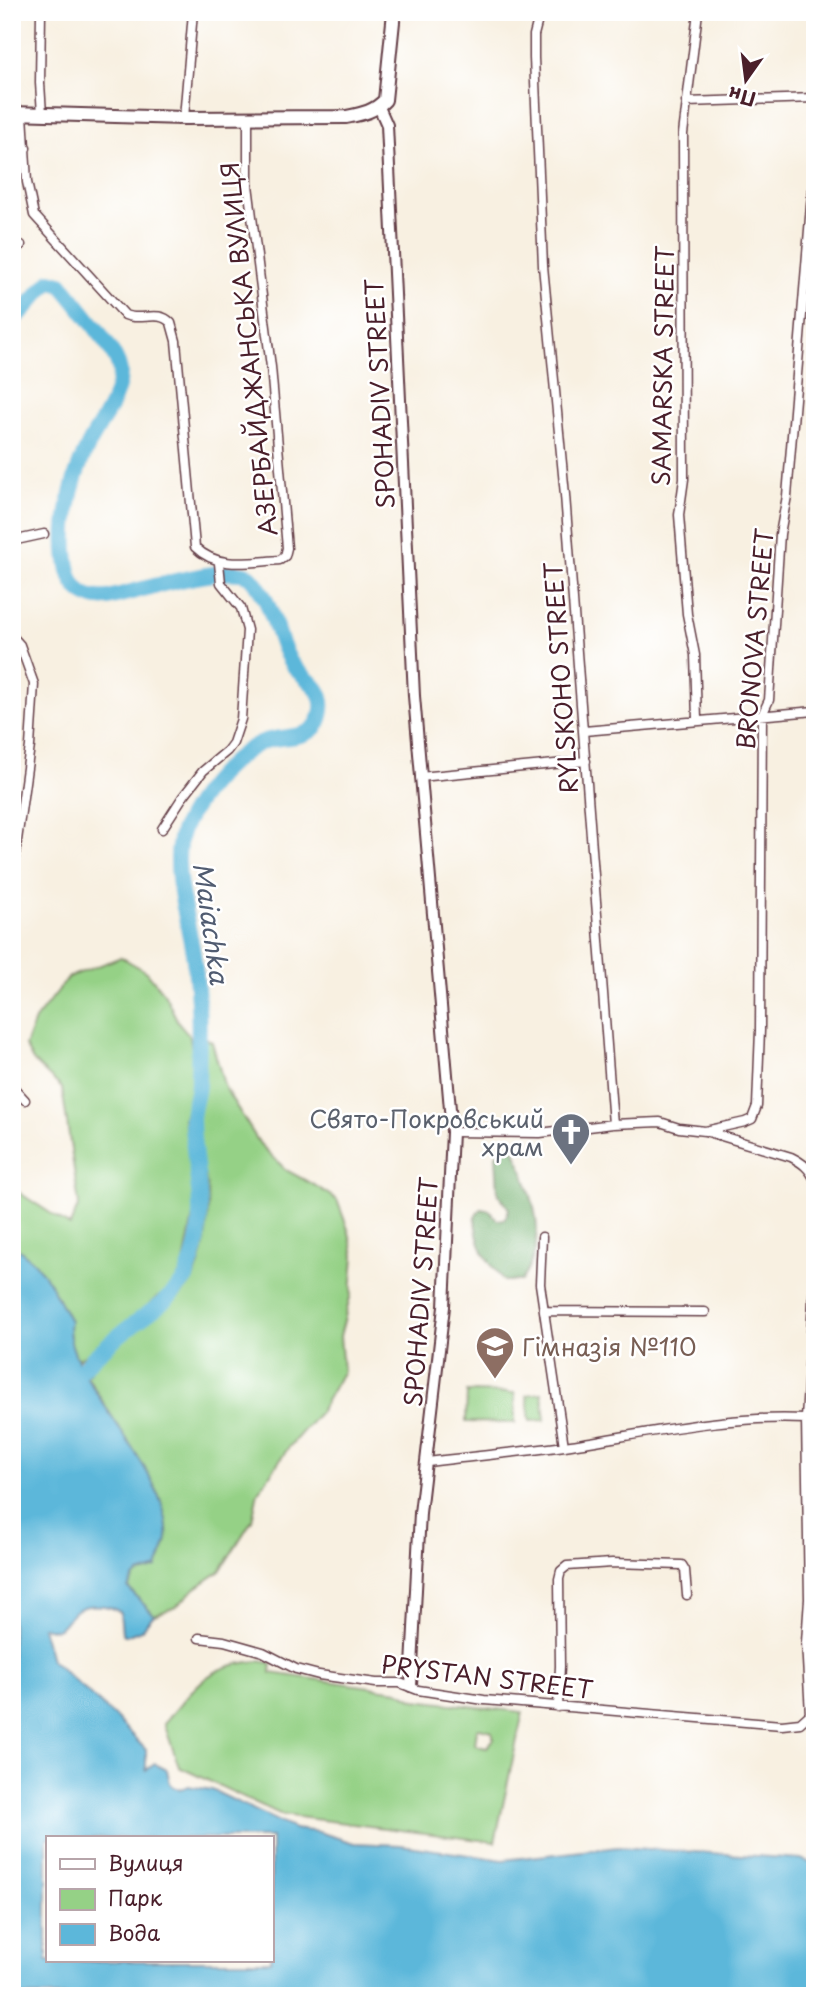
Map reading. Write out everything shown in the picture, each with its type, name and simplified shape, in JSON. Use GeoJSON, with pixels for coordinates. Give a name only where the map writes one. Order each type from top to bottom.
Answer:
{"type":"FeatureCollection","features":[{"type":"Feature","properties":{"kind":"main road"},"geometry":{"type":"LineString","coordinates":[[18,114],[184,118],[346,117],[366,113],[379,107],[385,100],[394,12]]}},
{"type":"Feature","properties":{"kind":"street"},"geometry":{"type":"LineString","coordinates":[[41,12],[42,114]]}},
{"type":"Feature","properties":{"kind":"street"},"geometry":{"type":"LineString","coordinates":[[184,118],[193,12]]}},
{"type":"Feature","properties":{"kind":"street","name":"RYLSKOHO STREET"},"geometry":{"type":"LineString","coordinates":[[540,12],[534,35],[534,58],[543,266],[584,732],[613,1124]]}},
{"type":"Feature","properties":{"kind":"street","name":"SAMARSKA STREET"},"geometry":{"type":"LineString","coordinates":[[697,720],[695,655],[687,614],[679,515],[684,479],[682,134],[698,12]]}},
{"type":"Feature","properties":{"kind":"street"},"geometry":{"type":"LineString","coordinates":[[686,102],[815,98]]}},
{"type":"Feature","properties":{"kind":"street","name":"SPOHADIV STREET"},"geometry":{"type":"LineString","coordinates":[[379,107],[387,125],[414,696],[452,1132],[444,1307],[420,1513],[411,1686]]}},
{"type":"Feature","properties":{"kind":"street"},"geometry":{"type":"LineString","coordinates":[[18,114],[26,148],[27,182],[34,215],[125,315],[139,318],[161,316],[172,323],[176,341],[195,547],[219,566],[221,583],[241,608],[247,630],[241,719],[233,743],[203,771],[182,797],[162,829]]}},
{"type":"Feature","properties":{"kind":"street","name":"АЗЕРБАЙДЖАНСЬКА ВУЛИЦЯ"},"geometry":{"type":"LineString","coordinates":[[219,566],[280,560],[285,556],[287,548],[271,367],[248,186],[248,117]]}},
{"type":"Feature","properties":{"kind":"street"},"geometry":{"type":"LineString","coordinates":[[12,152],[26,148]]}},
{"type":"Feature","properties":{"kind":"street","name":"BRONOVA STREET"},"geometry":{"type":"LineString","coordinates":[[705,1131],[752,1119],[757,1106],[762,715],[769,700],[780,534],[787,496],[815,157]]}},
{"type":"Feature","properties":{"kind":"street"},"geometry":{"type":"LineString","coordinates":[[12,541],[44,534]]}},
{"type":"Feature","properties":{"kind":"street"},"geometry":{"type":"LineString","coordinates":[[12,636],[20,645],[34,684],[30,746],[12,877]]}},
{"type":"Feature","properties":{"kind":"street"},"geometry":{"type":"LineString","coordinates":[[584,732],[815,710]]}},
{"type":"Feature","properties":{"kind":"street"},"geometry":{"type":"LineString","coordinates":[[420,777],[586,761]]}},
{"type":"Feature","properties":{"kind":"street"},"geometry":{"type":"LineString","coordinates":[[12,1086],[24,1100]]}},
{"type":"Feature","properties":{"kind":"street"},"geometry":{"type":"LineString","coordinates":[[452,1132],[540,1133],[613,1124],[660,1122],[679,1128],[705,1131],[791,1157],[803,1163],[815,1180]]}},
{"type":"Feature","properties":{"kind":"street"},"geometry":{"type":"LineString","coordinates":[[542,1237],[540,1284],[564,1446]]}},
{"type":"Feature","properties":{"kind":"street"},"geometry":{"type":"LineString","coordinates":[[812,1715],[806,1642],[809,1599],[806,1419],[815,1266]]}},
{"type":"Feature","properties":{"kind":"street"},"geometry":{"type":"LineString","coordinates":[[545,1311],[705,1312]]}},
{"type":"Feature","properties":{"kind":"street"},"geometry":{"type":"LineString","coordinates":[[427,1462],[564,1446],[721,1422],[806,1419]]}},
{"type":"Feature","properties":{"kind":"street"},"geometry":{"type":"LineString","coordinates":[[558,1707],[559,1579],[564,1568],[612,1563],[682,1565],[685,1570],[687,1595]]}},
{"type":"Feature","properties":{"kind":"street","name":"PRYSTAN STREET"},"geometry":{"type":"LineString","coordinates":[[199,1637],[263,1651],[296,1669],[319,1675],[376,1683],[400,1682],[418,1690],[484,1700],[782,1725],[800,1723],[812,1715]]}},
{"type":"Feature","properties":{"kind":"green space"},"geometry":{"type":"Polygon","coordinates":[[[121,957],[147,972],[165,995],[178,1022],[189,1035],[193,1052],[193,1093],[184,1118],[195,1206],[183,1268],[171,1290],[156,1298],[101,1347],[78,1359],[73,1354],[68,1328],[20,1251],[12,1244],[12,1188],[70,1226],[79,1204],[62,1088],[33,1061],[25,1046],[35,1020],[69,977],[121,957]]]}},
{"type":"Feature","properties":{"kind":"green space"},"geometry":{"type":"Polygon","coordinates":[[[203,1036],[212,1042],[225,1088],[260,1144],[286,1170],[337,1200],[354,1255],[351,1294],[340,1336],[343,1371],[319,1413],[289,1447],[258,1492],[252,1520],[220,1571],[193,1590],[176,1607],[154,1615],[128,1588],[137,1575],[151,1570],[154,1486],[87,1376],[116,1344],[179,1297],[190,1284],[199,1265],[205,1242],[208,1206],[198,1145],[203,1036]]]}},
{"type":"Feature","properties":{"kind":"green space"},"geometry":{"type":"Polygon","coordinates":[[[504,1146],[515,1150],[536,1216],[535,1248],[521,1281],[504,1281],[483,1252],[477,1236],[475,1216],[481,1209],[489,1210],[497,1220],[505,1219],[509,1209],[498,1193],[496,1155],[504,1146]]]}},
{"type":"Feature","properties":{"kind":"green space"},"geometry":{"type":"Polygon","coordinates":[[[467,1392],[515,1393],[515,1423],[466,1422],[467,1392]]]}},
{"type":"Feature","properties":{"kind":"green space"},"geometry":{"type":"Polygon","coordinates":[[[542,1393],[545,1420],[530,1421],[527,1395],[542,1393]]]}},
{"type":"Feature","properties":{"kind":"green space"},"geometry":{"type":"Polygon","coordinates":[[[241,1663],[272,1663],[271,1673],[398,1691],[415,1700],[523,1712],[495,1842],[282,1815],[179,1767],[164,1723],[204,1680],[226,1667],[241,1663]],[[477,1729],[475,1745],[486,1748],[494,1739],[491,1731],[477,1729]]]}},
{"type":"Feature","properties":{"kind":"water"},"geometry":{"type":"Polygon","coordinates":[[[12,1244],[35,1263],[49,1282],[70,1321],[71,1342],[81,1367],[136,1453],[153,1483],[164,1511],[167,1538],[157,1568],[137,1575],[128,1588],[154,1615],[141,1630],[126,1636],[122,1633],[120,1612],[110,1607],[98,1606],[75,1611],[57,1629],[42,1627],[51,1660],[113,1715],[146,1750],[146,1770],[155,1764],[167,1770],[170,1783],[176,1788],[188,1786],[212,1790],[294,1829],[319,1832],[354,1843],[401,1845],[503,1860],[618,1847],[801,1859],[815,1865],[815,1996],[12,1996],[12,1244]]]}},
{"type":"Feature","properties":{"kind":"waterway","name":"Maiachka"},"geometry":{"type":"LineString","coordinates":[[12,319],[21,313],[50,281],[61,284],[105,340],[118,363],[120,372],[117,391],[82,460],[68,507],[66,556],[71,578],[78,589],[88,596],[108,598],[202,576],[222,573],[249,576],[267,602],[290,661],[316,688],[322,701],[320,720],[308,732],[265,741],[238,757],[211,784],[182,831],[179,874],[192,945],[198,1006],[198,1087],[192,1120],[200,1206],[198,1240],[188,1274],[178,1287],[163,1302],[101,1350],[70,1383]]}},
{"type":"Feature","properties":{"kind":"place","name":"Свято-Покровський храм"},"geometry":{"type":"Point","coordinates":[571,1166]}},
{"type":"Feature","properties":{"kind":"place","name":"Гімназія №110"},"geometry":{"type":"Point","coordinates":[495,1380]}}]}
